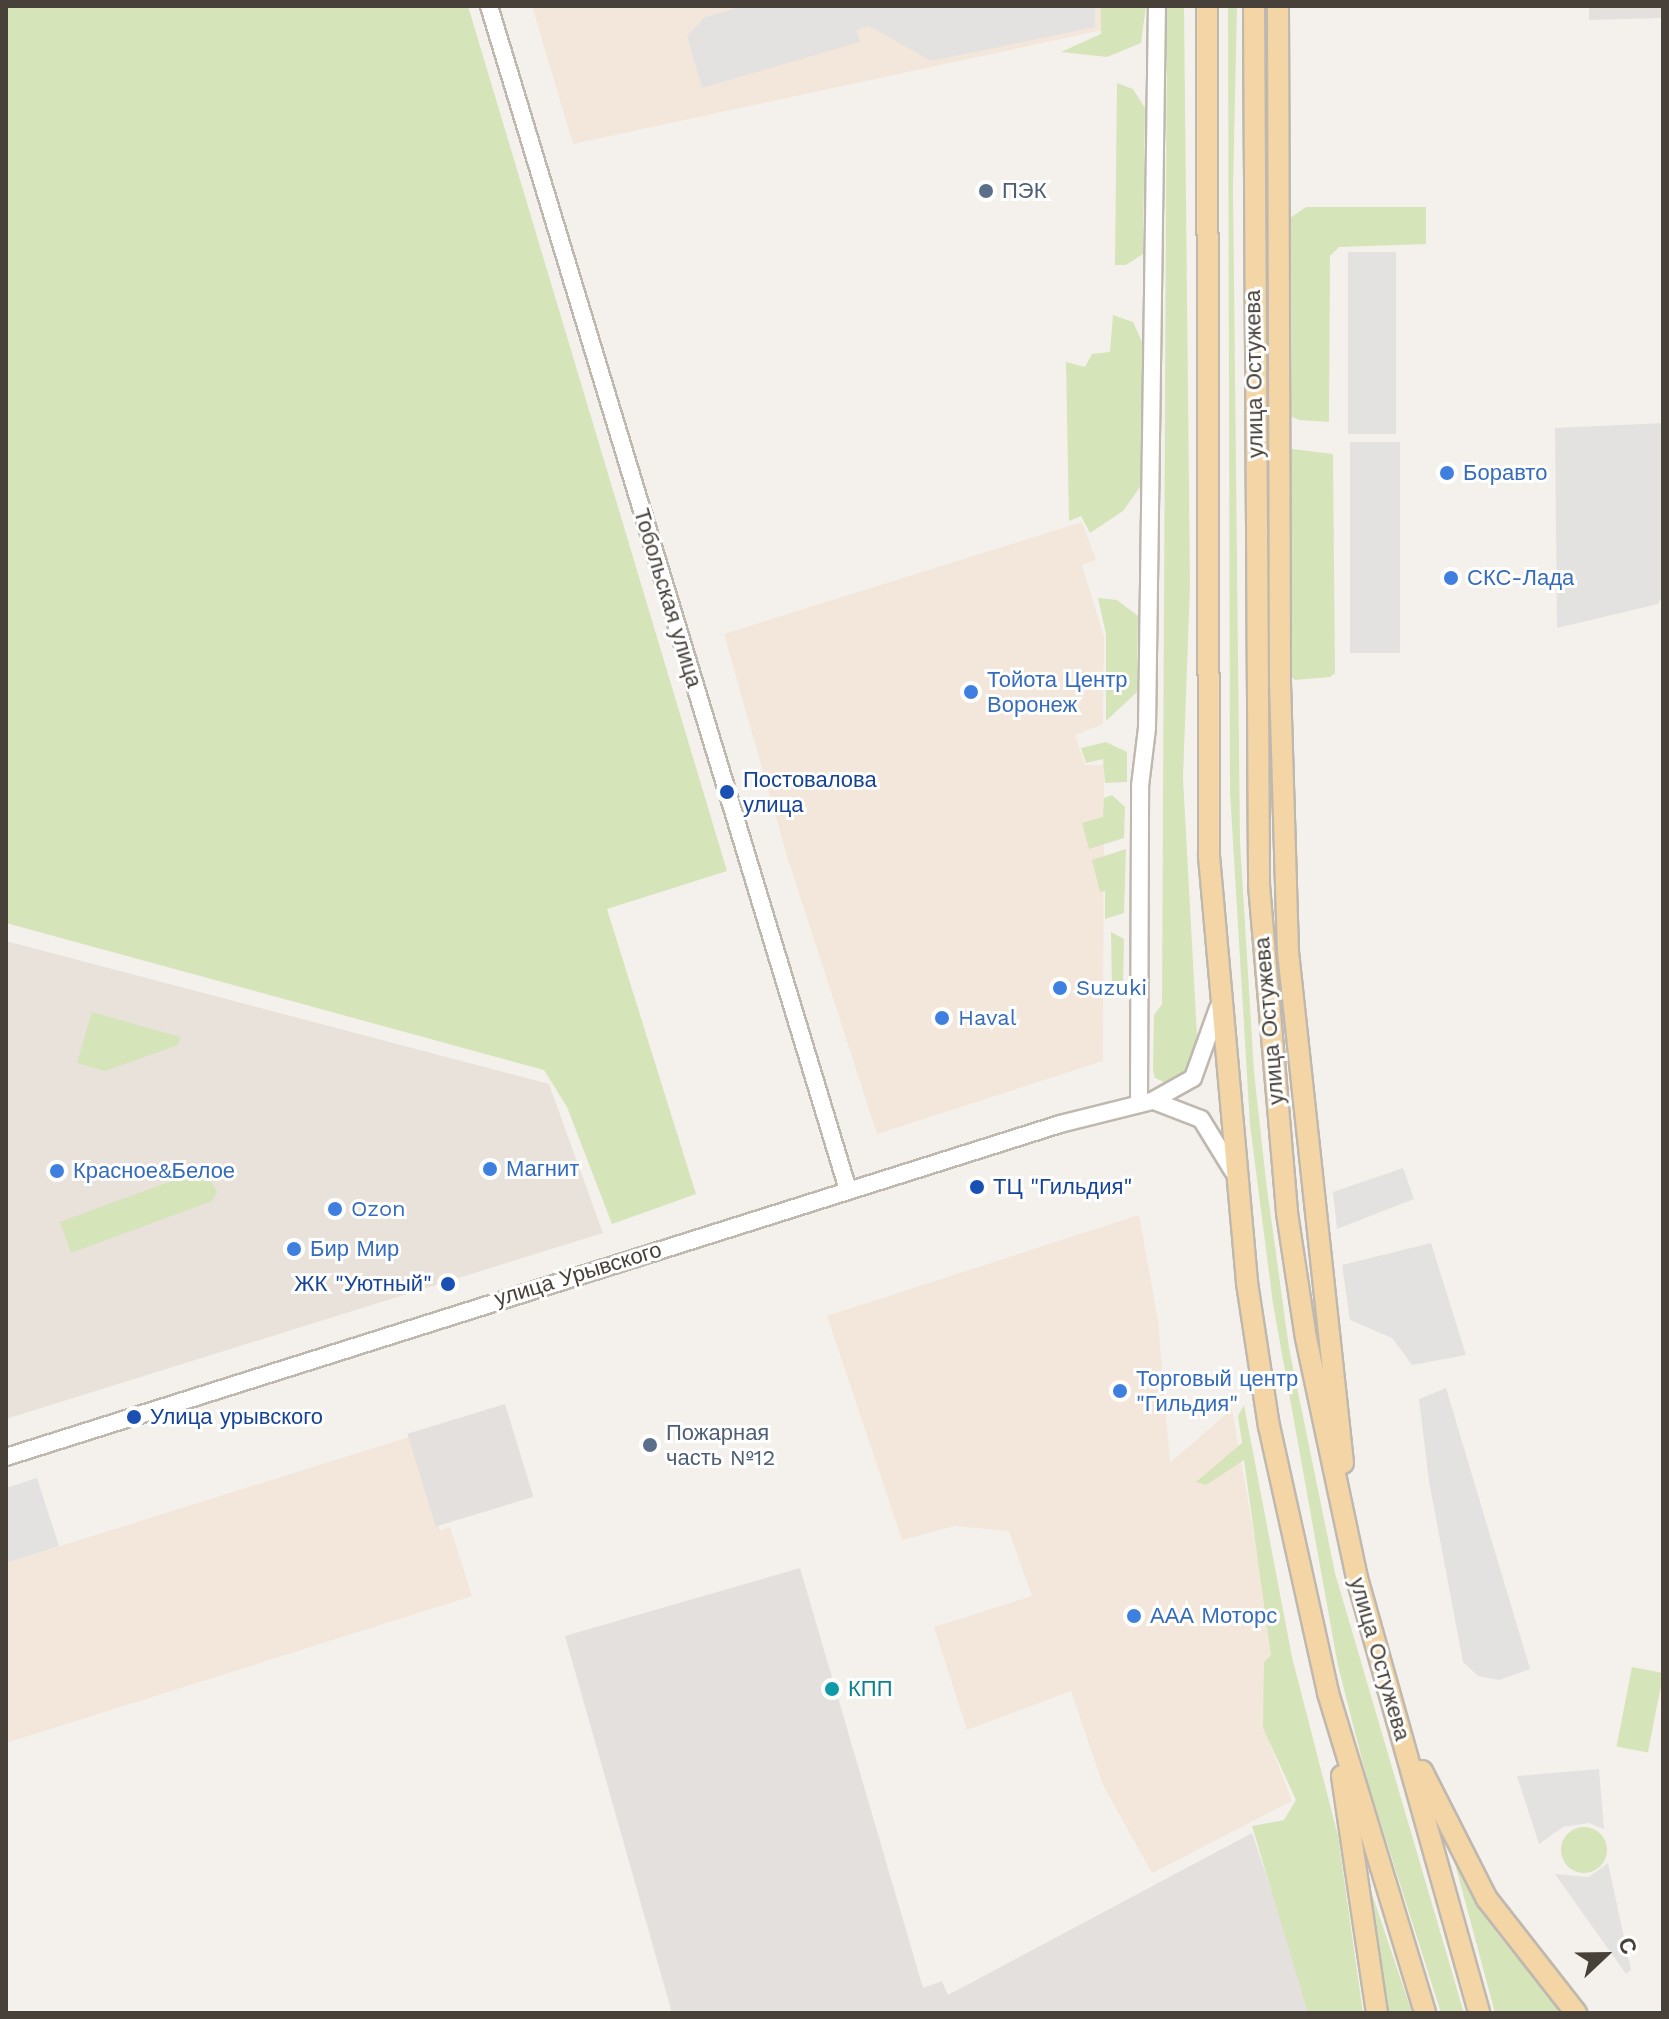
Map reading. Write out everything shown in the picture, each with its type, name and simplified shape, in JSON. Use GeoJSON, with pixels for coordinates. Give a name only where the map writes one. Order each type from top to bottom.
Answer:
{"type":"FeatureCollection","features":[{"type":"Feature","properties":{"kind":"main road","name":"улица Остужева"},"geometry":{"type":"LineString","coordinates":[[1205,6],[1209,856],[1219,1004],[1238,1184],[1269,1426],[1328,1693],[1425,2013]]}},
{"type":"Feature","properties":{"kind":"main road","name":"улица Остужева"},"geometry":{"type":"LineString","coordinates":[[1254,6],[1254,651],[1268,1024],[1306,1338],[1357,1578],[1479,2013]]}},
{"type":"Feature","properties":{"kind":"main road"},"geometry":{"type":"LineString","coordinates":[[1278,6],[1280,667],[1288,952],[1357,1578]]}},
{"type":"Feature","properties":{"kind":"main road"},"geometry":{"type":"LineString","coordinates":[[1328,1693],[1377,2013]]}},
{"type":"Feature","properties":{"kind":"main road"},"geometry":{"type":"LineString","coordinates":[[1395,1713],[1487,1899],[1576,2013]]}},
{"type":"Feature","properties":{"kind":"street","name":"Тобольская улица"},"geometry":{"type":"LineString","coordinates":[[489,6],[848,1190]]}},
{"type":"Feature","properties":{"kind":"street"},"geometry":{"type":"LineString","coordinates":[[1157,6],[1147,712],[1140,786],[1145,1102],[1201,1119],[1219,1142],[1238,1184]]}},
{"type":"Feature","properties":{"kind":"street","name":"улица Урывского"},"geometry":{"type":"LineString","coordinates":[[6,1457],[848,1190],[1145,1102],[1193,1078],[1208,1049],[1219,1004]]}},
{"type":"Feature","properties":{"kind":"shaded area"},"geometry":{"type":"Polygon","coordinates":[[[532,6],[1121,6],[1121,26],[573,144],[532,6]]]}},
{"type":"Feature","properties":{"kind":"shaded area"},"geometry":{"type":"Polygon","coordinates":[[[745,6],[1095,6],[1095,27],[931,61],[869,26],[857,30],[860,42],[702,88],[687,36],[705,17],[745,6]]]}},
{"type":"Feature","properties":{"kind":"shaded area"},"geometry":{"type":"Polygon","coordinates":[[[1589,6],[1663,6],[1663,18],[1589,20],[1589,6]]]}},
{"type":"Feature","properties":{"kind":"shaded area"},"geometry":{"type":"Polygon","coordinates":[[[1348,252],[1396,252],[1396,434],[1348,434],[1348,252]]]}},
{"type":"Feature","properties":{"kind":"shaded area"},"geometry":{"type":"Polygon","coordinates":[[[1663,423],[1663,594],[1658,604],[1557,628],[1555,428],[1663,423]]]}},
{"type":"Feature","properties":{"kind":"shaded area"},"geometry":{"type":"Polygon","coordinates":[[[1350,442],[1400,442],[1400,653],[1350,653],[1350,442]]]}},
{"type":"Feature","properties":{"kind":"shaded area"},"geometry":{"type":"Polygon","coordinates":[[[1082,522],[1096,560],[1082,565],[1104,637],[1103,724],[1075,735],[1085,765],[1104,765],[1103,1061],[877,1134],[787,856],[724,634],[1082,522]]]}},
{"type":"Feature","properties":{"kind":"shaded area"},"geometry":{"type":"Polygon","coordinates":[[[6,941],[549,1084],[603,1233],[6,1419],[6,941]]]}},
{"type":"Feature","properties":{"kind":"shaded area"},"geometry":{"type":"Polygon","coordinates":[[[1403,1168],[1414,1199],[1337,1229],[1333,1192],[1403,1168]]]}},
{"type":"Feature","properties":{"kind":"shaded area"},"geometry":{"type":"Polygon","coordinates":[[[1139,1215],[1158,1321],[1170,1463],[1232,1409],[1276,1662],[1266,1733],[1292,1801],[1152,1873],[1103,1785],[1071,1691],[967,1730],[934,1627],[1032,1596],[1009,1531],[955,1526],[902,1540],[827,1316],[1139,1215]]]}},
{"type":"Feature","properties":{"kind":"shaded area"},"geometry":{"type":"Polygon","coordinates":[[[1431,1243],[1466,1355],[1412,1365],[1392,1338],[1350,1320],[1342,1265],[1431,1243]]]}},
{"type":"Feature","properties":{"kind":"shaded area"},"geometry":{"type":"Polygon","coordinates":[[[1446,1388],[1530,1669],[1499,1680],[1478,1676],[1463,1662],[1429,1481],[1419,1399],[1446,1388]]]}},
{"type":"Feature","properties":{"kind":"shaded area"},"geometry":{"type":"Polygon","coordinates":[[[505,1404],[533,1497],[436,1527],[407,1434],[505,1404]]]}},
{"type":"Feature","properties":{"kind":"shaded area"},"geometry":{"type":"Polygon","coordinates":[[[409,1437],[440,1531],[450,1527],[472,1596],[6,1743],[6,1563],[409,1437]]]}},
{"type":"Feature","properties":{"kind":"shaded area"},"geometry":{"type":"Polygon","coordinates":[[[37,1478],[59,1546],[6,1563],[6,1488],[37,1478]]]}},
{"type":"Feature","properties":{"kind":"shaded area"},"geometry":{"type":"Polygon","coordinates":[[[800,1568],[923,1988],[942,1981],[948,1995],[1252,1833],[1313,2013],[672,2013],[565,1636],[800,1568]]]}},
{"type":"Feature","properties":{"kind":"shaded area"},"geometry":{"type":"Polygon","coordinates":[[[1599,1769],[1604,1829],[1589,1823],[1563,1827],[1539,1844],[1517,1776],[1599,1769]]]}},
{"type":"Feature","properties":{"kind":"shaded area"},"geometry":{"type":"Polygon","coordinates":[[[1608,1863],[1631,1970],[1626,1974],[1555,1874],[1589,1877],[1608,1863]]]}},
{"type":"Feature","properties":{"kind":"green space"},"geometry":{"type":"Polygon","coordinates":[[[6,6],[468,6],[727,871],[607,909],[696,1194],[612,1224],[567,1107],[544,1070],[6,923],[6,6]]]}},
{"type":"Feature","properties":{"kind":"green space"},"geometry":{"type":"Polygon","coordinates":[[[1101,6],[1146,6],[1141,43],[1107,57],[1061,52],[1101,34],[1101,6]]]}},
{"type":"Feature","properties":{"kind":"green space"},"geometry":{"type":"Polygon","coordinates":[[[1167,6],[1184,6],[1190,585],[1183,778],[1197,1035],[1190,1071],[1169,1084],[1155,1078],[1153,1070],[1154,1015],[1162,1004],[1167,6]]]}},
{"type":"Feature","properties":{"kind":"green space"},"geometry":{"type":"Polygon","coordinates":[[[1228,6],[1237,6],[1233,188],[1240,842],[1254,1072],[1266,1181],[1289,1348],[1335,1573],[1464,2013],[1441,2013],[1368,1783],[1338,1666],[1273,1304],[1250,1125],[1230,792],[1228,6]]]}},
{"type":"Feature","properties":{"kind":"green space"},"geometry":{"type":"Polygon","coordinates":[[[1117,83],[1133,89],[1145,108],[1143,254],[1126,265],[1115,265],[1117,83]]]}},
{"type":"Feature","properties":{"kind":"green space"},"geometry":{"type":"Polygon","coordinates":[[[1306,207],[1426,207],[1426,244],[1339,247],[1330,256],[1329,422],[1299,420],[1285,413],[1287,220],[1306,207]]]}},
{"type":"Feature","properties":{"kind":"green space"},"geometry":{"type":"Polygon","coordinates":[[[1113,315],[1133,322],[1143,344],[1140,487],[1123,511],[1090,533],[1081,516],[1069,521],[1066,362],[1085,367],[1092,354],[1110,352],[1113,315]]]}},
{"type":"Feature","properties":{"kind":"green space"},"geometry":{"type":"Polygon","coordinates":[[[1292,449],[1333,454],[1335,673],[1330,677],[1295,680],[1287,673],[1287,462],[1292,449]]]}},
{"type":"Feature","properties":{"kind":"green space"},"geometry":{"type":"Polygon","coordinates":[[[1098,598],[1117,600],[1138,616],[1137,692],[1106,721],[1106,634],[1098,598]]]}},
{"type":"Feature","properties":{"kind":"green space"},"geometry":{"type":"Polygon","coordinates":[[[1106,742],[1127,752],[1127,782],[1105,783],[1103,759],[1086,763],[1081,748],[1106,742]]]}},
{"type":"Feature","properties":{"kind":"green space"},"geometry":{"type":"Polygon","coordinates":[[[1112,795],[1125,807],[1124,838],[1089,849],[1082,823],[1103,817],[1104,798],[1112,795]]]}},
{"type":"Feature","properties":{"kind":"green space"},"geometry":{"type":"Polygon","coordinates":[[[1126,849],[1124,913],[1105,919],[1105,891],[1100,892],[1092,860],[1126,849]]]}},
{"type":"Feature","properties":{"kind":"green space"},"geometry":{"type":"Polygon","coordinates":[[[1111,932],[1124,939],[1123,985],[1112,990],[1111,932]]]}},
{"type":"Feature","properties":{"kind":"green space"},"geometry":{"type":"Polygon","coordinates":[[[92,1012],[180,1037],[178,1045],[105,1071],[77,1063],[92,1012]]]}},
{"type":"Feature","properties":{"kind":"green space"},"geometry":{"type":"Polygon","coordinates":[[[204,1169],[217,1192],[212,1201],[71,1253],[60,1222],[204,1169]]]}},
{"type":"Feature","properties":{"kind":"green space"},"geometry":{"type":"Polygon","coordinates":[[[1244,1405],[1292,1657],[1338,1836],[1363,2013],[1308,2013],[1252,1826],[1284,1820],[1296,1800],[1263,1728],[1264,1662],[1271,1655],[1244,1460],[1206,1485],[1196,1482],[1242,1443],[1238,1416],[1244,1405]]]}},
{"type":"Feature","properties":{"kind":"green space"},"geometry":{"type":"Polygon","coordinates":[[[1632,1667],[1663,1673],[1648,1753],[1617,1747],[1632,1667]]]}},
{"type":"Feature","properties":{"kind":"green space"},"geometry":{"type":"Polygon","coordinates":[[[1584,1827],[1600,1834],[1607,1850],[1600,1866],[1584,1873],[1568,1866],[1561,1850],[1568,1834],[1584,1827]]]}},
{"type":"Feature","properties":{"kind":"green space"},"geometry":{"type":"Polygon","coordinates":[[[1454,1860],[1497,1933],[1563,2013],[1495,2013],[1454,1860]]]}},
{"type":"Feature","properties":{"kind":"green space"},"geometry":{"type":"Polygon","coordinates":[[[1369,1885],[1412,2013],[1388,2013],[1369,1885]]]}},
{"type":"Feature","properties":{"kind":"place","name":"ПЭК"},"geometry":{"type":"Point","coordinates":[986,191]}},
{"type":"Feature","properties":{"kind":"place","name":"Боравто"},"geometry":{"type":"Point","coordinates":[1447,473]}},
{"type":"Feature","properties":{"kind":"place","name":"СКС-Лада"},"geometry":{"type":"Point","coordinates":[1451,578]}},
{"type":"Feature","properties":{"kind":"place","name":"Тойота Центр Воронеж"},"geometry":{"type":"Point","coordinates":[971,692]}},
{"type":"Feature","properties":{"kind":"place","name":"Постовалова улица"},"geometry":{"type":"Point","coordinates":[727,792]}},
{"type":"Feature","properties":{"kind":"place","name":"Suzuki"},"geometry":{"type":"Point","coordinates":[1060,988]}},
{"type":"Feature","properties":{"kind":"place","name":"Haval"},"geometry":{"type":"Point","coordinates":[942,1018]}},
{"type":"Feature","properties":{"kind":"place","name":"Магнит"},"geometry":{"type":"Point","coordinates":[490,1169]}},
{"type":"Feature","properties":{"kind":"place","name":"Красное&Белое"},"geometry":{"type":"Point","coordinates":[57,1171]}},
{"type":"Feature","properties":{"kind":"place","name":"ТЦ \"Гильдия\""},"geometry":{"type":"Point","coordinates":[977,1187]}},
{"type":"Feature","properties":{"kind":"place","name":"Ozon"},"geometry":{"type":"Point","coordinates":[335,1209]}},
{"type":"Feature","properties":{"kind":"place","name":"Бир Мир"},"geometry":{"type":"Point","coordinates":[294,1249]}},
{"type":"Feature","properties":{"kind":"place","name":"ЖК \"Уютный\""},"geometry":{"type":"Point","coordinates":[448,1284]}},
{"type":"Feature","properties":{"kind":"place","name":"Торговый центр \"Гильдия\""},"geometry":{"type":"Point","coordinates":[1120,1391]}},
{"type":"Feature","properties":{"kind":"place","name":"Улица урывского"},"geometry":{"type":"Point","coordinates":[134,1417]}},
{"type":"Feature","properties":{"kind":"place","name":"Пожарная часть №12"},"geometry":{"type":"Point","coordinates":[650,1445]}},
{"type":"Feature","properties":{"kind":"place","name":"ААА Моторс"},"geometry":{"type":"Point","coordinates":[1134,1616]}},
{"type":"Feature","properties":{"kind":"place","name":"КПП"},"geometry":{"type":"Point","coordinates":[832,1689]}}]}
